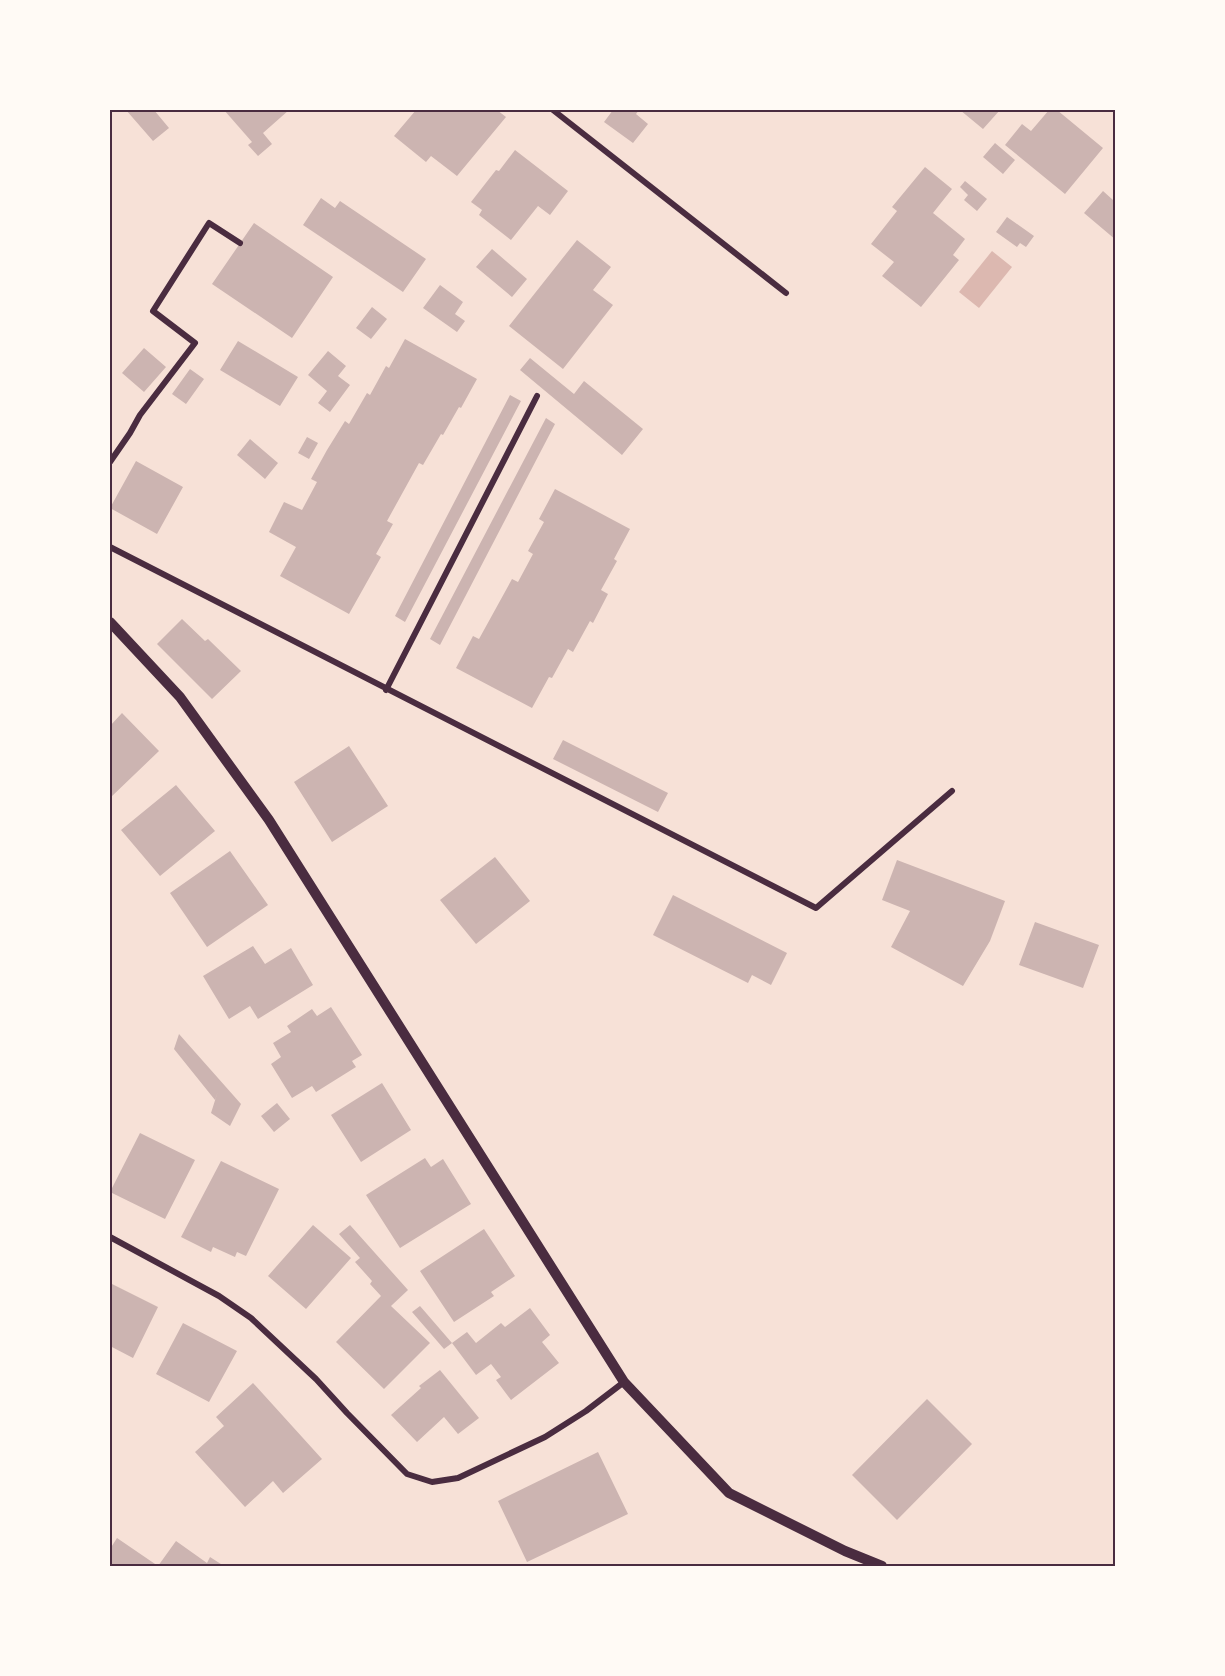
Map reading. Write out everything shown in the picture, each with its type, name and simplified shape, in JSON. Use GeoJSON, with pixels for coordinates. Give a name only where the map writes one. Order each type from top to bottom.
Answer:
{"type":"FeatureCollection","features":[{"type":"Feature","properties":{"kind":"street"},"geometry":{"type":"LineString","coordinates":[[553,110],[786,293]]}},
{"type":"Feature","properties":{"kind":"street"},"geometry":{"type":"LineString","coordinates":[[110,462],[140,415],[195,343],[153,311],[209,223],[240,243]]}},
{"type":"Feature","properties":{"kind":"street"},"geometry":{"type":"LineString","coordinates":[[386,690],[537,396]]}},
{"type":"Feature","properties":{"kind":"street"},"geometry":{"type":"LineString","coordinates":[[110,547],[816,908],[952,791]]}},
{"type":"Feature","properties":{"kind":"street"},"geometry":{"type":"LineString","coordinates":[[110,622],[180,697],[269,820],[624,1382],[729,1493],[844,1551],[882,1566]]}},
{"type":"Feature","properties":{"kind":"street"},"geometry":{"type":"LineString","coordinates":[[110,1237],[219,1296],[251,1318],[316,1379],[407,1474],[432,1482],[458,1478],[545,1437],[586,1411],[624,1382]]}},
{"type":"Feature","properties":{"kind":"shaded area"},"geometry":{"type":"Polygon","coordinates":[[[992,251],[1012,267],[979,308],[959,292],[992,251]]]}},
{"type":"Feature","properties":{"kind":"building"},"geometry":{"type":"Polygon","coordinates":[[[126,110],[154,110],[169,128],[153,141],[126,110]]]}},
{"type":"Feature","properties":{"kind":"building"},"geometry":{"type":"Polygon","coordinates":[[[224,110],[289,110],[263,133],[272,144],[258,156],[248,145],[252,142],[224,110]]]}},
{"type":"Feature","properties":{"kind":"building"},"geometry":{"type":"Polygon","coordinates":[[[416,110],[497,110],[506,117],[457,176],[431,156],[426,162],[394,136],[416,110]]]}},
{"type":"Feature","properties":{"kind":"building"},"geometry":{"type":"Polygon","coordinates":[[[613,110],[639,110],[636,114],[648,124],[633,143],[604,122],[613,110]]]}},
{"type":"Feature","properties":{"kind":"building"},"geometry":{"type":"Polygon","coordinates":[[[960,110],[1000,110],[983,129],[960,110]]]}},
{"type":"Feature","properties":{"kind":"building"},"geometry":{"type":"Polygon","coordinates":[[[1049,110],[1057,110],[1103,148],[1065,194],[1005,145],[1022,124],[1031,131],[1049,110]]]}},
{"type":"Feature","properties":{"kind":"building"},"geometry":{"type":"Polygon","coordinates":[[[995,143],[1015,160],[1003,174],[983,157],[995,143]]]}},
{"type":"Feature","properties":{"kind":"building"},"geometry":{"type":"Polygon","coordinates":[[[515,150],[568,191],[550,215],[538,206],[511,240],[479,215],[482,210],[471,202],[515,150]]]}},
{"type":"Feature","properties":{"kind":"building"},"geometry":{"type":"Polygon","coordinates":[[[925,167],[952,189],[933,213],[965,239],[953,255],[959,260],[921,307],[882,276],[894,262],[871,244],[897,211],[892,207],[925,167]]]}},
{"type":"Feature","properties":{"kind":"building"},"geometry":{"type":"Polygon","coordinates":[[[965,181],[987,199],[977,211],[964,200],[968,195],[960,187],[965,181]]]}},
{"type":"Feature","properties":{"kind":"building"},"geometry":{"type":"Polygon","coordinates":[[[1103,191],[1113,200],[1116,197],[1116,240],[1084,213],[1103,191]]]}},
{"type":"Feature","properties":{"kind":"building"},"geometry":{"type":"Polygon","coordinates":[[[321,198],[335,208],[340,201],[426,259],[403,292],[303,225],[321,198]]]}},
{"type":"Feature","properties":{"kind":"building"},"geometry":{"type":"Polygon","coordinates":[[[1007,217],[1034,236],[1026,247],[1020,243],[1017,247],[996,232],[1007,217]]]}},
{"type":"Feature","properties":{"kind":"building"},"geometry":{"type":"Polygon","coordinates":[[[254,223],[333,277],[292,338],[212,284],[254,223]]]}},
{"type":"Feature","properties":{"kind":"building"},"geometry":{"type":"Polygon","coordinates":[[[577,240],[611,267],[593,290],[613,305],[563,369],[509,326],[577,240]]]}},
{"type":"Feature","properties":{"kind":"building"},"geometry":{"type":"Polygon","coordinates":[[[492,249],[527,279],[512,297],[476,267],[492,249]]]}},
{"type":"Feature","properties":{"kind":"building"},"geometry":{"type":"Polygon","coordinates":[[[440,285],[463,302],[455,314],[465,321],[457,332],[423,308],[440,285]]]}},
{"type":"Feature","properties":{"kind":"building"},"geometry":{"type":"Polygon","coordinates":[[[372,307],[387,319],[371,339],[356,328],[372,307]]]}},
{"type":"Feature","properties":{"kind":"building"},"geometry":{"type":"Polygon","coordinates":[[[405,339],[477,379],[461,408],[459,407],[443,435],[441,434],[423,465],[419,463],[387,521],[393,524],[376,554],[381,557],[349,614],[280,576],[296,547],[269,532],[284,502],[302,510],[317,482],[311,479],[327,450],[345,421],[349,424],[367,393],[370,395],[386,366],[389,368],[405,339]]]}},
{"type":"Feature","properties":{"kind":"building"},"geometry":{"type":"Polygon","coordinates":[[[238,341],[298,377],[280,406],[220,370],[238,341]]]}},
{"type":"Feature","properties":{"kind":"building"},"geometry":{"type":"Polygon","coordinates":[[[144,348],[166,367],[144,392],[122,373],[144,348]]]}},
{"type":"Feature","properties":{"kind":"building"},"geometry":{"type":"Polygon","coordinates":[[[328,351],[346,366],[338,376],[350,385],[330,412],[318,403],[327,391],[308,375],[328,351]]]}},
{"type":"Feature","properties":{"kind":"building"},"geometry":{"type":"Polygon","coordinates":[[[530,358],[574,394],[584,381],[643,429],[622,455],[520,370],[530,358]]]}},
{"type":"Feature","properties":{"kind":"building"},"geometry":{"type":"Polygon","coordinates":[[[190,369],[204,379],[186,404],[172,394],[190,369]]]}},
{"type":"Feature","properties":{"kind":"building"},"geometry":{"type":"Polygon","coordinates":[[[510,395],[521,401],[405,622],[395,616],[510,395]]]}},
{"type":"Feature","properties":{"kind":"building"},"geometry":{"type":"Polygon","coordinates":[[[546,418],[555,424],[440,645],[430,639],[546,418]]]}},
{"type":"Feature","properties":{"kind":"building"},"geometry":{"type":"Polygon","coordinates":[[[307,437],[318,443],[309,459],[298,453],[307,437]]]}},
{"type":"Feature","properties":{"kind":"building"},"geometry":{"type":"Polygon","coordinates":[[[250,439],[278,463],[265,479],[237,455],[250,439]]]}},
{"type":"Feature","properties":{"kind":"building"},"geometry":{"type":"Polygon","coordinates":[[[136,461],[183,487],[157,534],[110,508],[136,461]]]}},
{"type":"Feature","properties":{"kind":"building"},"geometry":{"type":"Polygon","coordinates":[[[555,489],[630,529],[614,559],[617,561],[601,590],[608,594],[593,623],[590,621],[573,652],[568,649],[532,708],[456,668],[473,636],[479,639],[512,579],[518,582],[533,554],[528,551],[544,522],[539,519],[555,489]]]}},
{"type":"Feature","properties":{"kind":"building"},"geometry":{"type":"Polygon","coordinates":[[[182,619],[205,641],[208,639],[241,671],[212,699],[157,644],[182,619]]]}},
{"type":"Feature","properties":{"kind":"building"},"geometry":{"type":"Polygon","coordinates":[[[122,713],[159,751],[110,798],[110,726],[122,713]]]}},
{"type":"Feature","properties":{"kind":"building"},"geometry":{"type":"Polygon","coordinates":[[[563,740],[668,793],[658,812],[553,759],[563,740]]]}},
{"type":"Feature","properties":{"kind":"building"},"geometry":{"type":"Polygon","coordinates":[[[349,746],[388,806],[332,842],[294,782],[349,746]]]}},
{"type":"Feature","properties":{"kind":"building"},"geometry":{"type":"Polygon","coordinates":[[[176,785],[215,831],[160,876],[121,830],[176,785]]]}},
{"type":"Feature","properties":{"kind":"building"},"geometry":{"type":"Polygon","coordinates":[[[230,851],[268,905],[207,947],[170,893],[230,851]]]}},
{"type":"Feature","properties":{"kind":"building"},"geometry":{"type":"Polygon","coordinates":[[[495,857],[530,901],[476,944],[440,900],[495,857]]]}},
{"type":"Feature","properties":{"kind":"building"},"geometry":{"type":"Polygon","coordinates":[[[897,860],[1005,901],[990,941],[963,986],[891,947],[910,911],[882,900],[897,860]]]}},
{"type":"Feature","properties":{"kind":"building"},"geometry":{"type":"Polygon","coordinates":[[[673,895],[787,953],[771,985],[752,975],[748,983],[653,935],[673,895]]]}},
{"type":"Feature","properties":{"kind":"building"},"geometry":{"type":"Polygon","coordinates":[[[1035,922],[1099,945],[1083,988],[1019,965],[1035,922]]]}},
{"type":"Feature","properties":{"kind":"building"},"geometry":{"type":"Polygon","coordinates":[[[253,946],[265,964],[291,948],[313,985],[258,1019],[250,1006],[229,1019],[203,976],[253,946]]]}},
{"type":"Feature","properties":{"kind":"building"},"geometry":{"type":"Polygon","coordinates":[[[331,1007],[362,1055],[352,1061],[356,1067],[316,1092],[312,1086],[292,1098],[271,1064],[281,1057],[273,1043],[291,1032],[287,1026],[312,1009],[317,1016],[331,1007]]]}},
{"type":"Feature","properties":{"kind":"building"},"geometry":{"type":"Polygon","coordinates":[[[179,1034],[241,1104],[230,1126],[211,1113],[218,1091],[215,1100],[174,1049],[179,1034]]]}},
{"type":"Feature","properties":{"kind":"building"},"geometry":{"type":"Polygon","coordinates":[[[382,1083],[411,1130],[361,1162],[331,1115],[382,1083]]]}},
{"type":"Feature","properties":{"kind":"building"},"geometry":{"type":"Polygon","coordinates":[[[277,1103],[290,1119],[274,1132],[261,1116],[277,1103]]]}},
{"type":"Feature","properties":{"kind":"building"},"geometry":{"type":"Polygon","coordinates":[[[140,1133],[195,1160],[165,1219],[110,1192],[140,1133]]]}},
{"type":"Feature","properties":{"kind":"building"},"geometry":{"type":"Polygon","coordinates":[[[425,1158],[431,1167],[443,1159],[471,1204],[400,1248],[366,1195],[425,1158]]]}},
{"type":"Feature","properties":{"kind":"building"},"geometry":{"type":"Polygon","coordinates":[[[221,1161],[279,1189],[246,1256],[237,1252],[235,1257],[213,1247],[211,1252],[181,1237],[221,1161]]]}},
{"type":"Feature","properties":{"kind":"building"},"geometry":{"type":"Polygon","coordinates":[[[313,1225],[351,1258],[306,1309],[268,1276],[313,1225]]]}},
{"type":"Feature","properties":{"kind":"building"},"geometry":{"type":"Polygon","coordinates":[[[350,1225],[408,1290],[391,1306],[430,1343],[384,1389],[336,1342],[381,1296],[370,1284],[372,1281],[355,1262],[360,1258],[339,1234],[350,1225]]]}},
{"type":"Feature","properties":{"kind":"building"},"geometry":{"type":"Polygon","coordinates":[[[484,1229],[515,1276],[491,1292],[494,1296],[454,1322],[420,1271],[484,1229]]]}},
{"type":"Feature","properties":{"kind":"building"},"geometry":{"type":"Polygon","coordinates":[[[110,1283],[158,1307],[133,1358],[110,1346],[110,1283]]]}},
{"type":"Feature","properties":{"kind":"building"},"geometry":{"type":"Polygon","coordinates":[[[420,1306],[452,1343],[444,1349],[412,1312],[420,1306]]]}},
{"type":"Feature","properties":{"kind":"building"},"geometry":{"type":"Polygon","coordinates":[[[530,1308],[550,1335],[542,1342],[559,1363],[511,1400],[496,1380],[501,1377],[491,1364],[476,1375],[452,1343],[467,1332],[476,1343],[501,1323],[505,1327],[530,1308]]]}},
{"type":"Feature","properties":{"kind":"building"},"geometry":{"type":"Polygon","coordinates":[[[183,1323],[237,1351],[209,1402],[156,1374],[183,1323]]]}},
{"type":"Feature","properties":{"kind":"building"},"geometry":{"type":"Polygon","coordinates":[[[440,1370],[479,1418],[458,1434],[444,1417],[417,1442],[391,1415],[421,1388],[419,1386],[440,1370]]]}},
{"type":"Feature","properties":{"kind":"building"},"geometry":{"type":"Polygon","coordinates":[[[253,1383],[322,1459],[283,1493],[273,1481],[245,1507],[195,1452],[224,1426],[216,1417],[253,1383]]]}},
{"type":"Feature","properties":{"kind":"building"},"geometry":{"type":"Polygon","coordinates":[[[927,1399],[972,1444],[897,1520],[852,1475],[927,1399]]]}},
{"type":"Feature","properties":{"kind":"building"},"geometry":{"type":"Polygon","coordinates":[[[598,1452],[628,1514],[527,1562],[498,1501],[598,1452]]]}},
{"type":"Feature","properties":{"kind":"building"},"geometry":{"type":"Polygon","coordinates":[[[117,1538],[158,1566],[110,1566],[110,1549],[117,1538]]]}},
{"type":"Feature","properties":{"kind":"building"},"geometry":{"type":"Polygon","coordinates":[[[176,1541],[207,1563],[210,1557],[224,1566],[158,1566],[176,1541]]]}}]}
